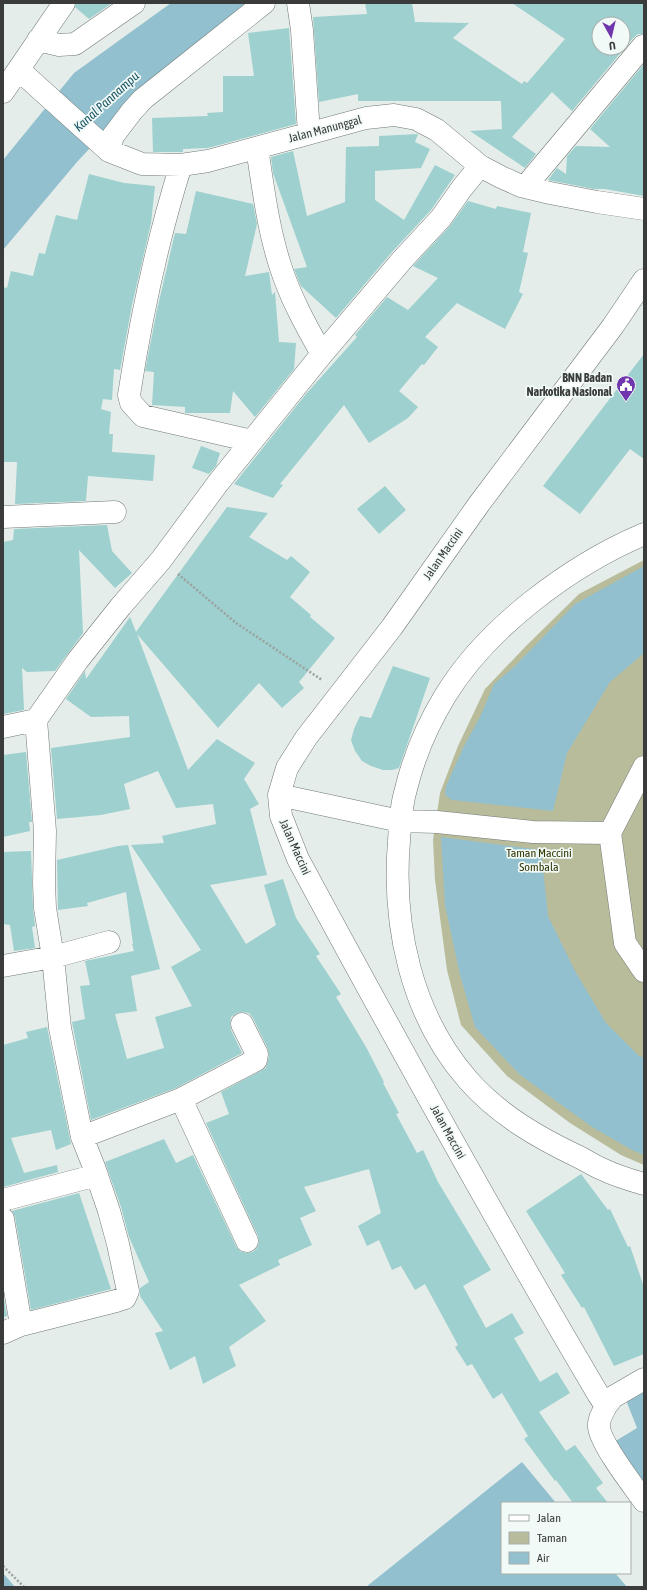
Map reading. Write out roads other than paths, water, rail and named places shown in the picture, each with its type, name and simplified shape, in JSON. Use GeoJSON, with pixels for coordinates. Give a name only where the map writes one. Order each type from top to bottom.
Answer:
{"type":"FeatureCollection","features":[{"type":"Feature","properties":{"kind":"street"},"geometry":{"type":"LineString","coordinates":[[3,92],[64,3]]}},
{"type":"Feature","properties":{"kind":"street"},"geometry":{"type":"LineString","coordinates":[[38,40],[59,45],[75,44],[134,3]]}},
{"type":"Feature","properties":{"kind":"street"},"geometry":{"type":"LineString","coordinates":[[106,149],[113,136],[143,99],[264,3]]}},
{"type":"Feature","properties":{"kind":"street"},"geometry":{"type":"LineString","coordinates":[[298,3],[302,30],[309,133]]}},
{"type":"Feature","properties":{"kind":"street"},"geometry":{"type":"LineString","coordinates":[[525,187],[643,46]]}},
{"type":"Feature","properties":{"kind":"street","name":"Jalan Manunggal"},"geometry":{"type":"LineString","coordinates":[[19,70],[106,149],[142,164],[181,165],[208,161],[366,118],[394,114],[416,119],[437,130],[480,166],[525,187],[597,202],[644,209]]}},
{"type":"Feature","properties":{"kind":"street"},"geometry":{"type":"LineString","coordinates":[[257,148],[269,219],[280,266],[305,324],[322,354]]}},
{"type":"Feature","properties":{"kind":"street"},"geometry":{"type":"LineString","coordinates":[[181,165],[165,219],[144,309],[129,395],[131,403],[143,416],[252,441]]}},
{"type":"Feature","properties":{"kind":"street"},"geometry":{"type":"LineString","coordinates":[[3,1219],[12,1329],[124,1298],[128,1291],[118,1244],[97,1175],[82,1137],[60,1028],[53,957],[45,908],[45,831],[36,720],[78,660],[121,606],[161,560],[218,483],[322,354],[411,249],[441,218],[462,188],[480,166]]}},
{"type":"Feature","properties":{"kind":"street","name":"Jalan Maccini"},"geometry":{"type":"LineString","coordinates":[[606,1406],[519,1260],[414,1073],[298,859],[281,816],[279,795],[287,768],[306,738],[392,627],[479,504],[613,326],[644,280]]}},
{"type":"Feature","properties":{"kind":"street"},"geometry":{"type":"LineString","coordinates":[[3,517],[114,512]]}},
{"type":"Feature","properties":{"kind":"street"},"geometry":{"type":"LineString","coordinates":[[644,534],[596,558],[566,577],[520,612],[499,631],[470,662],[446,694],[433,717],[416,756],[406,786],[400,821],[398,860],[398,892],[402,936],[414,985],[423,1010],[451,1059],[468,1080],[485,1097],[518,1124],[601,1169],[644,1184]]}},
{"type":"Feature","properties":{"kind":"street"},"geometry":{"type":"LineString","coordinates":[[3,727],[36,720]]}},
{"type":"Feature","properties":{"kind":"street"},"geometry":{"type":"LineString","coordinates":[[644,767],[610,833],[625,943],[644,970]]}},
{"type":"Feature","properties":{"kind":"street"},"geometry":{"type":"LineString","coordinates":[[279,795],[400,821],[437,822],[533,832],[610,833]]}},
{"type":"Feature","properties":{"kind":"street"},"geometry":{"type":"LineString","coordinates":[[3,966],[53,957],[109,942]]}},
{"type":"Feature","properties":{"kind":"street"},"geometry":{"type":"LineString","coordinates":[[82,1137],[181,1099],[256,1060],[257,1054],[242,1024]]}},
{"type":"Feature","properties":{"kind":"street"},"geometry":{"type":"LineString","coordinates":[[181,1099],[247,1241]]}},
{"type":"Feature","properties":{"kind":"street"},"geometry":{"type":"LineString","coordinates":[[3,1200],[97,1175]]}},
{"type":"Feature","properties":{"kind":"street"},"geometry":{"type":"LineString","coordinates":[[644,1379],[614,1397],[606,1406],[598,1426],[601,1435],[613,1457],[644,1501]]}},
{"type":"Feature","properties":{"kind":"water","name":"Kanal Pannampu"},"geometry":{"type":"Polygon","coordinates":[[[171,3],[257,3],[151,83],[77,162],[3,250],[3,160],[74,73],[171,3]]]}},
{"type":"Feature","properties":{"kind":"water"},"geometry":{"type":"Polygon","coordinates":[[[644,566],[644,653],[610,682],[567,753],[553,811],[452,800],[445,795],[446,786],[464,746],[480,717],[494,684],[515,666],[575,604],[644,566]]]}},
{"type":"Feature","properties":{"kind":"water"},"geometry":{"type":"Polygon","coordinates":[[[441,837],[541,850],[548,916],[575,971],[606,1023],[639,1056],[644,1058],[644,1155],[632,1150],[592,1127],[519,1074],[475,1027],[460,975],[445,905],[441,837]]]}},
{"type":"Feature","properties":{"kind":"water"},"geometry":{"type":"Polygon","coordinates":[[[644,1392],[644,1496],[609,1445],[637,1428],[626,1400],[644,1392]]]}},
{"type":"Feature","properties":{"kind":"water"},"geometry":{"type":"Polygon","coordinates":[[[522,1462],[555,1502],[501,1502],[501,1574],[616,1574],[627,1587],[366,1587],[522,1462]]]}},
{"type":"Feature","properties":{"kind":"water"},"geometry":{"type":"Polygon","coordinates":[[[3,1573],[15,1587],[3,1587],[3,1573]]]}},
{"type":"Feature","properties":{"kind":"place","name":"BNN Badan Narkotika Nasional"},"geometry":{"type":"Point","coordinates":[626,402]}},
{"type":"Feature","properties":{"kind":"park label","name":"Taman Maccini Sombala"},"geometry":{"type":"Point","coordinates":[539,860]}}]}
